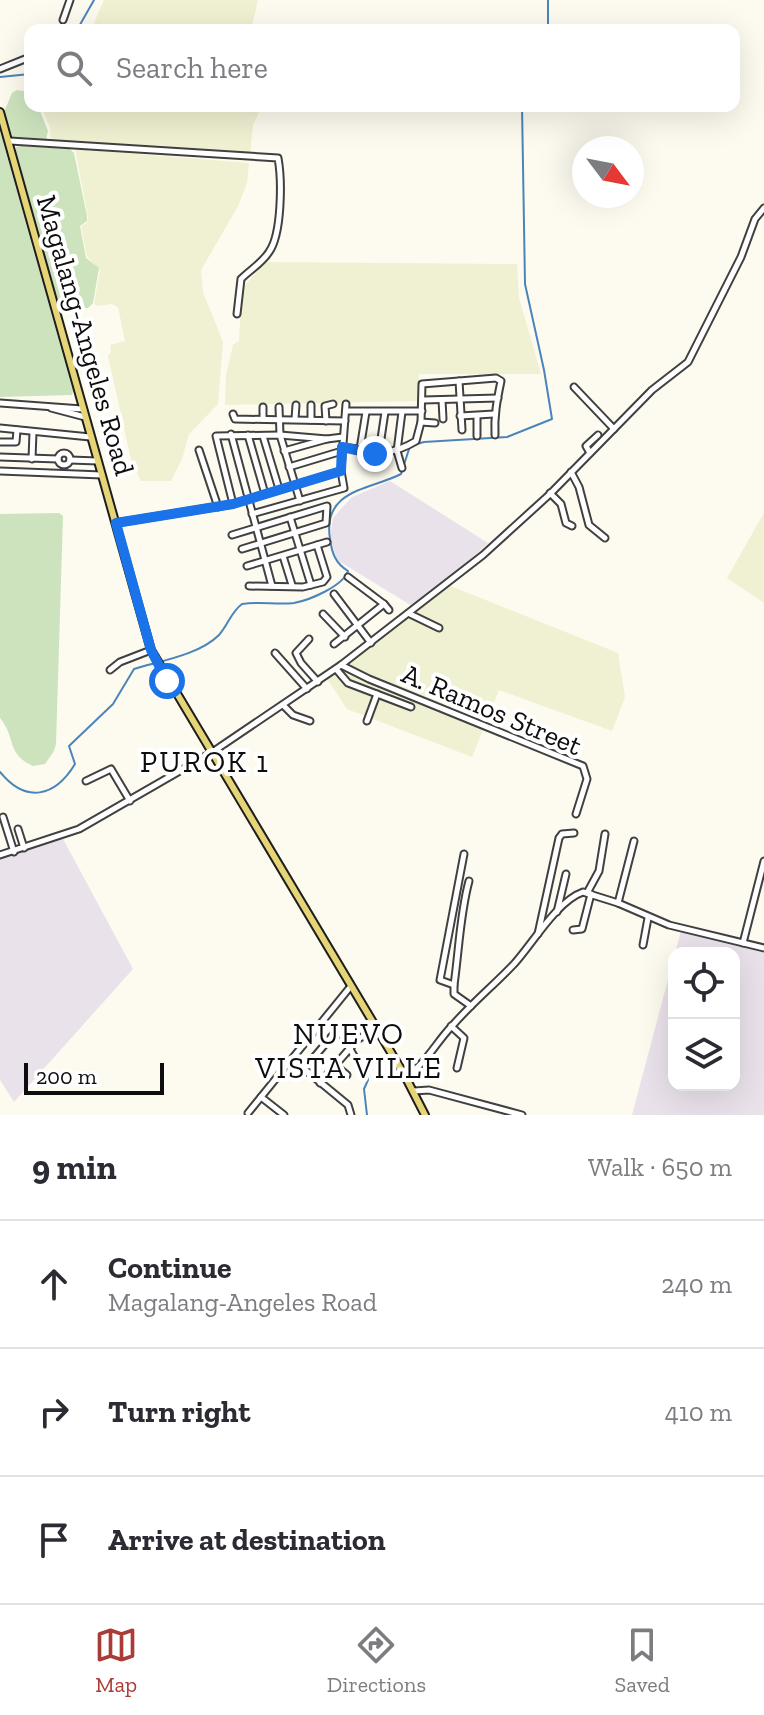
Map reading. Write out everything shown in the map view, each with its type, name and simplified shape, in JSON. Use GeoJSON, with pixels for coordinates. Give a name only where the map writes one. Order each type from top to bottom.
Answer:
{"type":"FeatureCollection","features":[{"type":"Feature","properties":{"kind":"main road","name":"Magalang-Angeles Road"},"geometry":{"type":"LineString","coordinates":[[0,112],[151,650],[414,1091],[425,1115]]}},
{"type":"Feature","properties":{"kind":"street"},"geometry":{"type":"LineString","coordinates":[[63,20],[70,0]]}},
{"type":"Feature","properties":{"kind":"street"},"geometry":{"type":"LineString","coordinates":[[0,69],[24,59]]}},
{"type":"Feature","properties":{"kind":"street"},"geometry":{"type":"LineString","coordinates":[[10,141],[278,158],[280,179],[276,239],[265,257],[241,279],[237,314]]}},
{"type":"Feature","properties":{"kind":"street"},"geometry":{"type":"LineString","coordinates":[[0,855],[79,829],[211,753],[339,667],[487,552],[652,390],[688,362],[741,257],[755,219],[764,208]]}},
{"type":"Feature","properties":{"kind":"street"},"geometry":{"type":"LineString","coordinates":[[289,467],[342,449],[373,453],[397,451],[416,441],[421,422],[422,384],[499,379],[494,414],[495,435]]}},
{"type":"Feature","properties":{"kind":"street"},"geometry":{"type":"LineString","coordinates":[[459,381],[462,430]]}},
{"type":"Feature","properties":{"kind":"street"},"geometry":{"type":"LineString","coordinates":[[574,387],[614,429]]}},
{"type":"Feature","properties":{"kind":"street"},"geometry":{"type":"LineString","coordinates":[[423,400],[498,398]]}},
{"type":"Feature","properties":{"kind":"street"},"geometry":{"type":"LineString","coordinates":[[442,400],[443,419]]}},
{"type":"Feature","properties":{"kind":"street"},"geometry":{"type":"LineString","coordinates":[[0,403],[50,407],[85,417]]}},
{"type":"Feature","properties":{"kind":"street"},"geometry":{"type":"LineString","coordinates":[[326,421],[325,406],[333,404]]}},
{"type":"Feature","properties":{"kind":"street"},"geometry":{"type":"LineString","coordinates":[[295,419],[296,405]]}},
{"type":"Feature","properties":{"kind":"street"},"geometry":{"type":"LineString","coordinates":[[311,405],[311,420]]}},
{"type":"Feature","properties":{"kind":"street"},"geometry":{"type":"LineString","coordinates":[[263,407],[263,419]]}},
{"type":"Feature","properties":{"kind":"street"},"geometry":{"type":"LineString","coordinates":[[279,407],[280,435],[300,501]]}},
{"type":"Feature","properties":{"kind":"street"},"geometry":{"type":"LineString","coordinates":[[252,514],[344,488],[341,471],[346,408],[366,412],[422,411]]}},
{"type":"Feature","properties":{"kind":"street"},"geometry":{"type":"LineString","coordinates":[[71,411],[82,409]]}},
{"type":"Feature","properties":{"kind":"street"},"geometry":{"type":"LineString","coordinates":[[360,449],[366,412]]}},
{"type":"Feature","properties":{"kind":"street"},"geometry":{"type":"LineString","coordinates":[[379,452],[385,412]]}},
{"type":"Feature","properties":{"kind":"street"},"geometry":{"type":"LineString","coordinates":[[402,412],[397,451],[402,468]]}},
{"type":"Feature","properties":{"kind":"street"},"geometry":{"type":"LineString","coordinates":[[233,414],[235,419],[249,415],[263,419],[345,421]]}},
{"type":"Feature","properties":{"kind":"street"},"geometry":{"type":"LineString","coordinates":[[460,416],[494,414]]}},
{"type":"Feature","properties":{"kind":"street"},"geometry":{"type":"LineString","coordinates":[[477,416],[477,436]]}},
{"type":"Feature","properties":{"kind":"street"},"geometry":{"type":"LineString","coordinates":[[421,422],[435,423]]}},
{"type":"Feature","properties":{"kind":"street"},"geometry":{"type":"LineString","coordinates":[[0,428],[90,437]]}},
{"type":"Feature","properties":{"kind":"street"},"geometry":{"type":"LineString","coordinates":[[0,442],[16,442],[17,430]]}},
{"type":"Feature","properties":{"kind":"street"},"geometry":{"type":"LineString","coordinates":[[32,459],[33,432]]}},
{"type":"Feature","properties":{"kind":"street"},"geometry":{"type":"LineString","coordinates":[[231,434],[272,586]]}},
{"type":"Feature","properties":{"kind":"street"},"geometry":{"type":"LineString","coordinates":[[233,504],[216,438],[218,435],[327,439]]}},
{"type":"Feature","properties":{"kind":"street"},"geometry":{"type":"LineString","coordinates":[[248,435],[265,494]]}},
{"type":"Feature","properties":{"kind":"street"},"geometry":{"type":"LineString","coordinates":[[590,453],[586,446],[598,435]]}},
{"type":"Feature","properties":{"kind":"street"},"geometry":{"type":"LineString","coordinates":[[263,436],[279,489]]}},
{"type":"Feature","properties":{"kind":"street"},"geometry":{"type":"LineString","coordinates":[[284,451],[343,437]]}},
{"type":"Feature","properties":{"kind":"street"},"geometry":{"type":"LineString","coordinates":[[199,450],[218,507]]}},
{"type":"Feature","properties":{"kind":"street"},"geometry":{"type":"LineString","coordinates":[[0,457],[58,459],[63,465],[70,460],[98,461]]}},
{"type":"Feature","properties":{"kind":"street"},"geometry":{"type":"LineString","coordinates":[[0,471],[102,475]]}},
{"type":"Feature","properties":{"kind":"street"},"geometry":{"type":"LineString","coordinates":[[116,523],[233,504],[341,471]]}},
{"type":"Feature","properties":{"kind":"street"},"geometry":{"type":"LineString","coordinates":[[571,472],[579,487],[589,525],[605,538]]}},
{"type":"Feature","properties":{"kind":"street"},"geometry":{"type":"LineString","coordinates":[[550,493],[561,504],[566,523],[572,526]]}},
{"type":"Feature","properties":{"kind":"street"},"geometry":{"type":"LineString","coordinates":[[232,535],[327,506],[326,523],[242,549]]}},
{"type":"Feature","properties":{"kind":"street"},"geometry":{"type":"LineString","coordinates":[[290,517],[311,585]]}},
{"type":"Feature","properties":{"kind":"street"},"geometry":{"type":"LineString","coordinates":[[247,566],[327,542]]}},
{"type":"Feature","properties":{"kind":"street"},"geometry":{"type":"LineString","coordinates":[[249,586],[323,582],[327,577],[317,545]]}},
{"type":"Feature","properties":{"kind":"street"},"geometry":{"type":"LineString","coordinates":[[283,556],[292,585]]}},
{"type":"Feature","properties":{"kind":"street"},"geometry":{"type":"LineString","coordinates":[[348,577],[389,610]]}},
{"type":"Feature","properties":{"kind":"street"},"geometry":{"type":"LineString","coordinates":[[334,594],[371,643]]}},
{"type":"Feature","properties":{"kind":"street"},"geometry":{"type":"LineString","coordinates":[[334,644],[384,604]]}},
{"type":"Feature","properties":{"kind":"street"},"geometry":{"type":"LineString","coordinates":[[323,614],[345,637]]}},
{"type":"Feature","properties":{"kind":"street"},"geometry":{"type":"LineString","coordinates":[[410,614],[439,628]]}},
{"type":"Feature","properties":{"kind":"street"},"geometry":{"type":"LineString","coordinates":[[309,639],[296,653],[318,682]]}},
{"type":"Feature","properties":{"kind":"street"},"geometry":{"type":"LineString","coordinates":[[110,670],[120,662],[151,650]]}},
{"type":"Feature","properties":{"kind":"street"},"geometry":{"type":"LineString","coordinates":[[275,653],[307,689]]}},
{"type":"Feature","properties":{"kind":"street"},"geometry":{"type":"LineString","coordinates":[[339,667],[348,683],[411,707]]}},
{"type":"Feature","properties":{"kind":"street","name":"A. Ramos Street"},"geometry":{"type":"LineString","coordinates":[[339,667],[583,766],[587,779],[576,814]]}},
{"type":"Feature","properties":{"kind":"street"},"geometry":{"type":"LineString","coordinates":[[367,721],[377,694]]}},
{"type":"Feature","properties":{"kind":"street"},"geometry":{"type":"LineString","coordinates":[[283,705],[293,715],[310,721]]}},
{"type":"Feature","properties":{"kind":"street"},"geometry":{"type":"LineString","coordinates":[[86,781],[111,769],[130,801]]}},
{"type":"Feature","properties":{"kind":"street"},"geometry":{"type":"LineString","coordinates":[[3,817],[14,852]]}},
{"type":"Feature","properties":{"kind":"street"},"geometry":{"type":"LineString","coordinates":[[18,829],[24,848]]}},
{"type":"Feature","properties":{"kind":"street"},"geometry":{"type":"LineString","coordinates":[[538,935],[559,838],[562,834],[574,833]]}},
{"type":"Feature","properties":{"kind":"street"},"geometry":{"type":"LineString","coordinates":[[573,930],[582,929],[589,893],[599,871],[605,834]]}},
{"type":"Feature","properties":{"kind":"street"},"geometry":{"type":"LineString","coordinates":[[618,903],[634,841]]}},
{"type":"Feature","properties":{"kind":"street"},"geometry":{"type":"LineString","coordinates":[[454,985],[440,980],[464,854]]}},
{"type":"Feature","properties":{"kind":"street"},"geometry":{"type":"LineString","coordinates":[[743,943],[764,861]]}},
{"type":"Feature","properties":{"kind":"street"},"geometry":{"type":"LineString","coordinates":[[557,912],[566,874]]}},
{"type":"Feature","properties":{"kind":"street"},"geometry":{"type":"LineString","coordinates":[[469,881],[461,920],[454,994],[471,1006]]}},
{"type":"Feature","properties":{"kind":"street"},"geometry":{"type":"LineString","coordinates":[[405,1076],[418,1068],[451,1026],[516,962],[557,912],[578,893],[589,893],[618,903],[648,918],[764,948]]}},
{"type":"Feature","properties":{"kind":"street"},"geometry":{"type":"LineString","coordinates":[[643,945],[648,918]]}},
{"type":"Feature","properties":{"kind":"street"},"geometry":{"type":"LineString","coordinates":[[248,1113],[351,986]]}},
{"type":"Feature","properties":{"kind":"street"},"geometry":{"type":"LineString","coordinates":[[451,1026],[464,1038],[457,1068]]}},
{"type":"Feature","properties":{"kind":"street"},"geometry":{"type":"LineString","coordinates":[[320,1083],[350,1047],[376,1028]]}},
{"type":"Feature","properties":{"kind":"street"},"geometry":{"type":"LineString","coordinates":[[304,1069],[336,1030],[340,1030],[360,1066]]}},
{"type":"Feature","properties":{"kind":"street"},"geometry":{"type":"LineString","coordinates":[[292,1059],[348,1105],[351,1115]]}},
{"type":"Feature","properties":{"kind":"street"},"geometry":{"type":"LineString","coordinates":[[335,1065],[347,1075]]}},
{"type":"Feature","properties":{"kind":"street"},"geometry":{"type":"LineString","coordinates":[[414,1091],[429,1090],[522,1115]]}},
{"type":"Feature","properties":{"kind":"street"},"geometry":{"type":"LineString","coordinates":[[261,1097],[284,1115]]}},
{"type":"Feature","properties":{"kind":"street"},"geometry":{"type":"LineString","coordinates":[[425,1115],[433,1115]]}},
{"type":"Feature","properties":{"kind":"shaded area"},"geometry":{"type":"Polygon","coordinates":[[[390,481],[488,543],[453,577],[412,606],[337,560],[330,537],[333,518],[352,497],[390,481]]]}},
{"type":"Feature","properties":{"kind":"shaded area"},"geometry":{"type":"Polygon","coordinates":[[[62,837],[133,969],[14,1102],[0,1080],[0,857],[62,837]]]}},
{"type":"Feature","properties":{"kind":"shaded area"},"geometry":{"type":"Polygon","coordinates":[[[681,931],[764,951],[764,1115],[632,1115],[668,980],[668,1091],[740,1091],[740,947],[677,947],[681,931]]]}},
{"type":"Feature","properties":{"kind":"green space"},"geometry":{"type":"Polygon","coordinates":[[[104,0],[258,0],[252,24],[94,24],[104,0]]]}},
{"type":"Feature","properties":{"kind":"green space"},"geometry":{"type":"Polygon","coordinates":[[[24,91],[24,112],[40,112],[48,131],[46,140],[13,138],[4,112],[12,93],[24,91]]]}},
{"type":"Feature","properties":{"kind":"green space"},"geometry":{"type":"Polygon","coordinates":[[[43,112],[259,112],[253,125],[250,155],[51,140],[43,112]]]}},
{"type":"Feature","properties":{"kind":"green space"},"geometry":{"type":"Polygon","coordinates":[[[0,131],[73,391],[72,395],[0,397],[0,131]]]}},
{"type":"Feature","properties":{"kind":"green space"},"geometry":{"type":"Polygon","coordinates":[[[16,147],[70,149],[74,153],[87,216],[87,221],[80,226],[86,258],[99,268],[93,303],[88,308],[63,308],[59,305],[16,152],[16,147]]]}},
{"type":"Feature","properties":{"kind":"green space"},"geometry":{"type":"Polygon","coordinates":[[[75,149],[249,163],[247,183],[238,206],[201,270],[203,292],[223,342],[218,404],[189,434],[182,459],[171,481],[141,481],[132,464],[108,356],[110,345],[125,341],[118,307],[94,304],[100,270],[87,257],[81,226],[87,223],[88,217],[75,149]]]}},
{"type":"Feature","properties":{"kind":"green space"},"geometry":{"type":"Polygon","coordinates":[[[265,262],[517,264],[519,298],[541,374],[419,374],[418,401],[225,405],[226,375],[233,345],[239,341],[242,289],[265,262]]]}},
{"type":"Feature","properties":{"kind":"green space"},"geometry":{"type":"Polygon","coordinates":[[[59,513],[63,516],[56,744],[45,764],[33,766],[15,751],[0,718],[0,514],[59,513]]]}},
{"type":"Feature","properties":{"kind":"green space"},"geometry":{"type":"Polygon","coordinates":[[[764,513],[764,603],[727,578],[764,513]]]}},
{"type":"Feature","properties":{"kind":"green space"},"geometry":{"type":"Polygon","coordinates":[[[448,585],[618,653],[625,697],[612,731],[499,690],[472,757],[347,709],[326,677],[448,585]]]}},
{"type":"Feature","properties":{"kind":"waterway"},"geometry":{"type":"LineString","coordinates":[[80,24],[94,0]]}},
{"type":"Feature","properties":{"kind":"waterway"},"geometry":{"type":"LineString","coordinates":[[548,0],[548,24]]}},
{"type":"Feature","properties":{"kind":"waterway"},"geometry":{"type":"LineString","coordinates":[[0,77],[24,75]]}},
{"type":"Feature","properties":{"kind":"waterway"},"geometry":{"type":"LineString","coordinates":[[0,772],[20,789],[30,792],[40,792],[58,784],[75,764],[69,746],[113,704],[134,669],[179,656],[211,642],[242,604],[294,603],[317,596],[340,582],[348,571],[337,561],[332,549],[329,523],[333,510],[351,494],[401,474],[410,446],[424,442],[507,437],[552,419],[525,284],[522,112]]}},
{"type":"Feature","properties":{"kind":"waterway"},"geometry":{"type":"LineString","coordinates":[[366,1066],[368,1080],[364,1089],[367,1115]]}},
{"type":"Feature","properties":{"kind":"district","name":"PUROK 1"},"geometry":{"type":"Point","coordinates":[205,762]}},
{"type":"Feature","properties":{"kind":"district","name":"NUEVO VISTA VILLE"},"geometry":{"type":"Point","coordinates":[349,1051]}},
{"type":"Feature","properties":{"kind":"route"},"geometry":{"type":"LineString","coordinates":[[167,681],[151,650],[116,523],[233,504],[341,471],[342,447],[375,454]]}}]}
